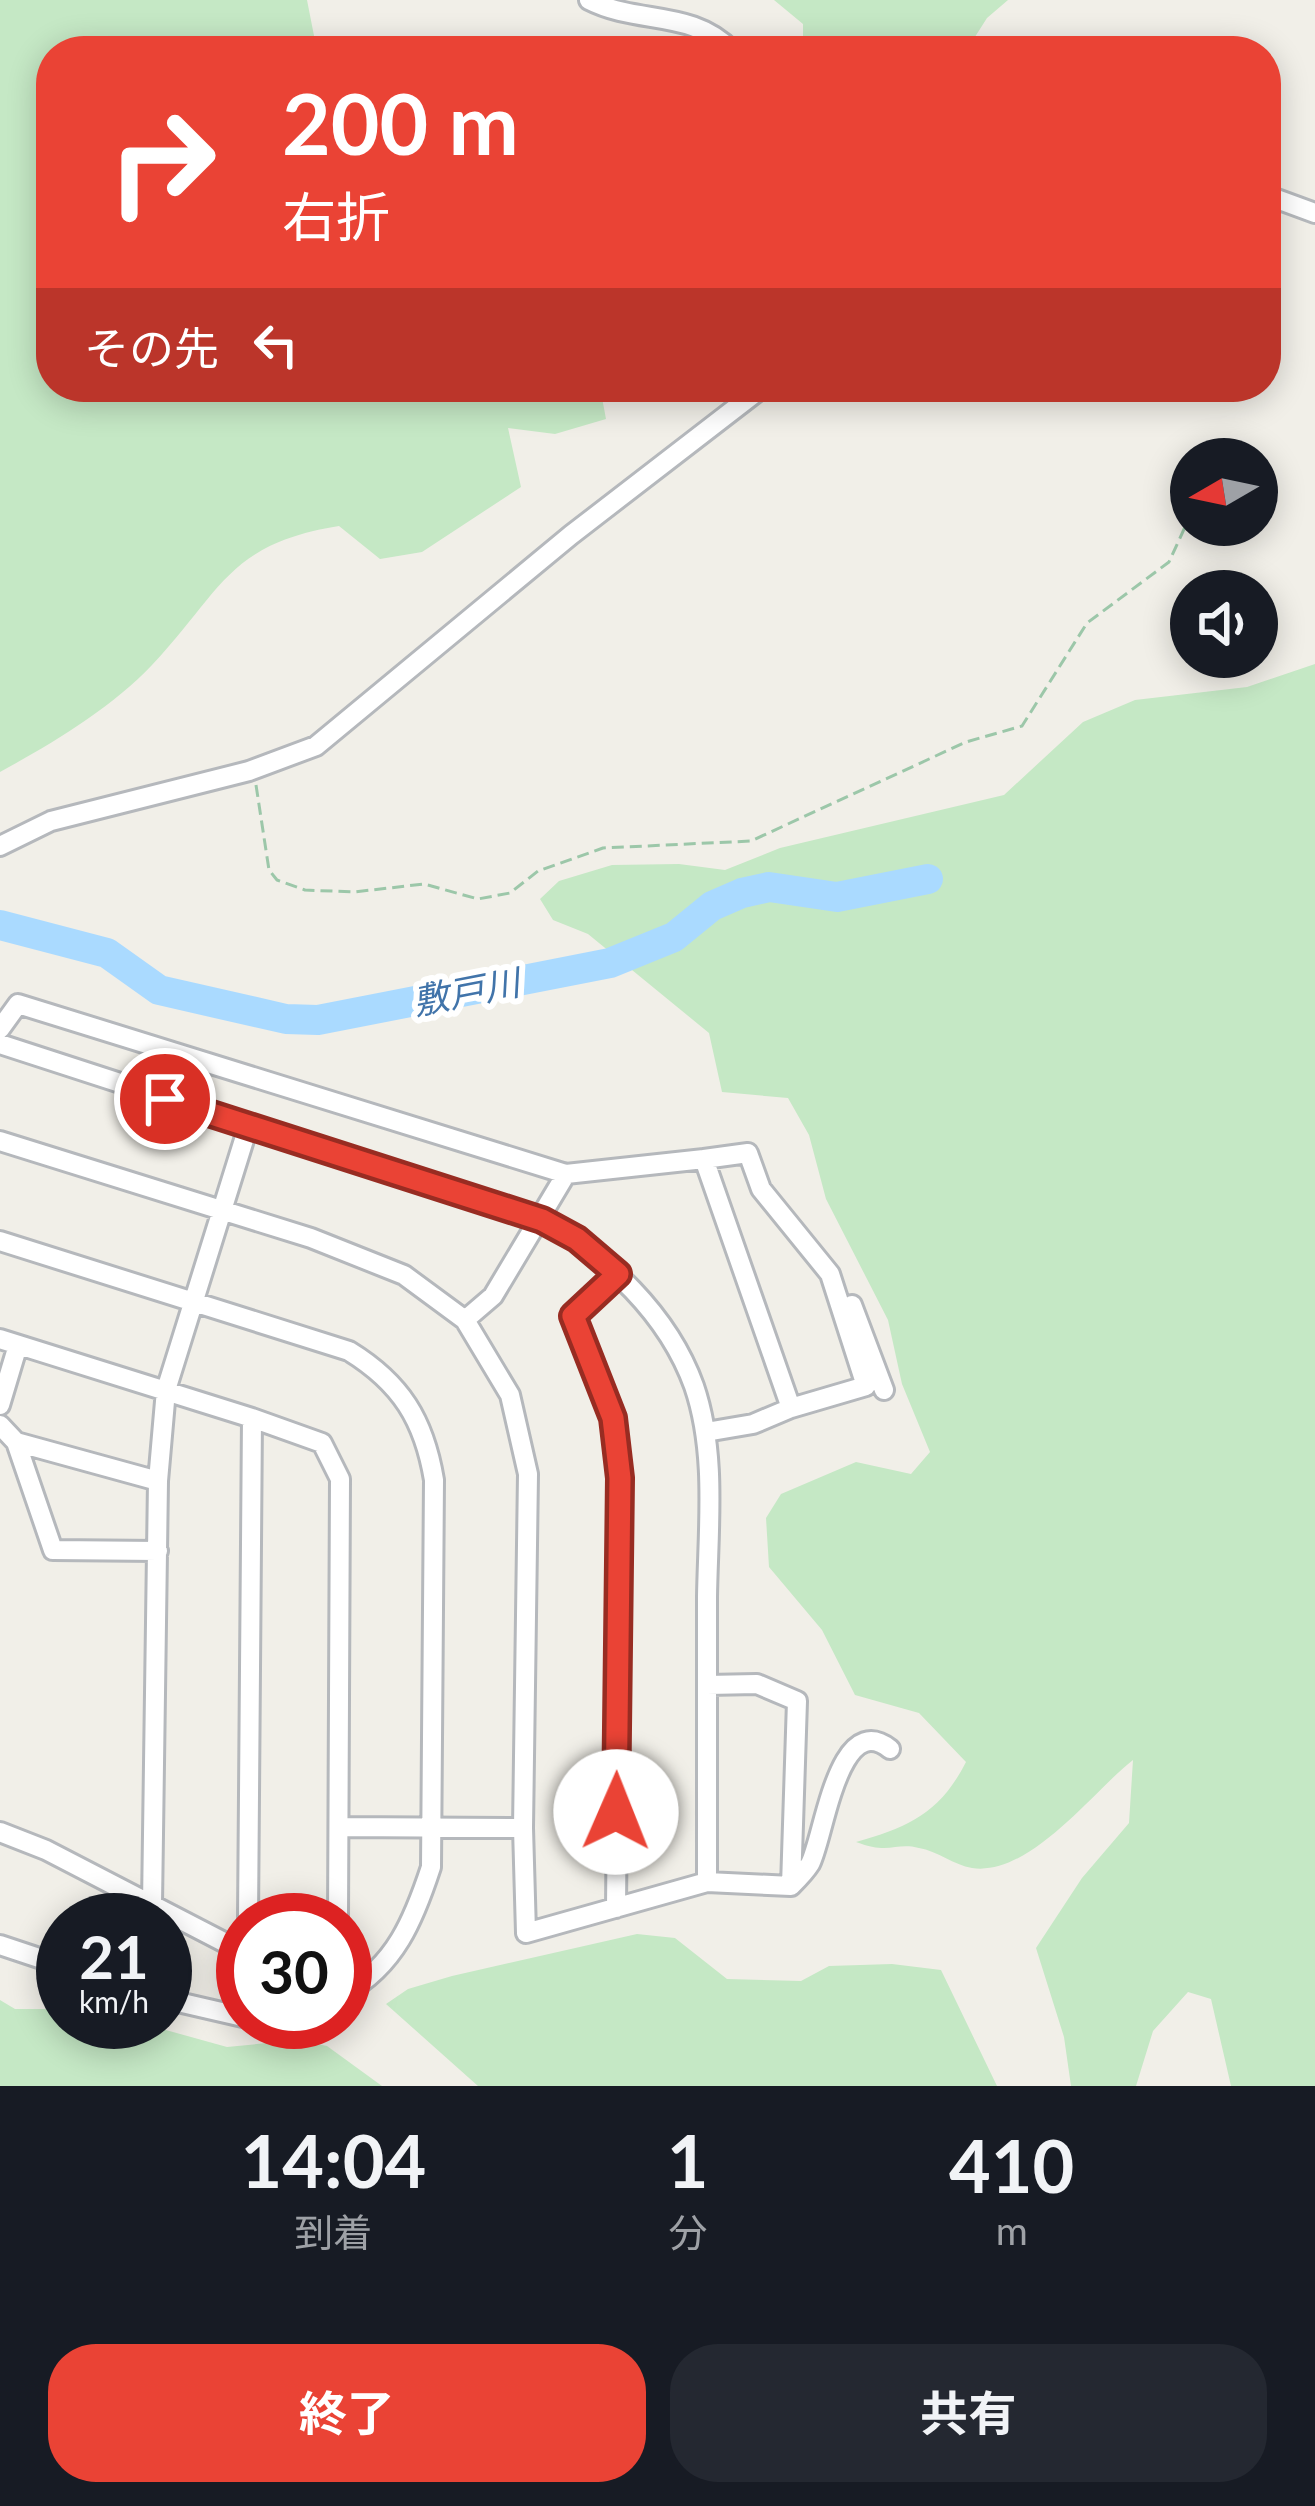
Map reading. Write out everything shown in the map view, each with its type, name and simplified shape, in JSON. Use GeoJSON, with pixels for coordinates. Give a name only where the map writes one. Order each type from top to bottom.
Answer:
{"type":"FeatureCollection","features":[{"type":"Feature","properties":{"kind":"street"},"geometry":{"type":"LineString","coordinates":[[589,0],[609,10],[688,21],[718,36]]}},
{"type":"Feature","properties":{"kind":"street"},"geometry":{"type":"LineString","coordinates":[[1281,201],[1315,213]]}},
{"type":"Feature","properties":{"kind":"street"},"geometry":{"type":"LineString","coordinates":[[0,846],[50,821],[290,759],[342,729],[571,535],[744,402]]}},
{"type":"Feature","properties":{"kind":"street"},"geometry":{"type":"LineString","coordinates":[[0,1029],[18,1004],[566,1174],[748,1153],[761,1189],[846,1289],[884,1390]]}},
{"type":"Feature","properties":{"kind":"street"},"geometry":{"type":"LineString","coordinates":[[0,1044],[542,1220],[577,1239],[618,1274],[672,1343],[693,1385],[706,1432],[707,1882]]}},
{"type":"Feature","properties":{"kind":"street"},"geometry":{"type":"LineString","coordinates":[[152,1893],[158,1481],[166,1390],[248,1126]]}},
{"type":"Feature","properties":{"kind":"street"},"geometry":{"type":"LineString","coordinates":[[0,1142],[222,1210],[404,1275],[465,1320],[509,1395],[528,1474],[526,1933],[707,1882],[791,1886]]}},
{"type":"Feature","properties":{"kind":"street"},"geometry":{"type":"LineString","coordinates":[[704,1159],[791,1408]]}},
{"type":"Feature","properties":{"kind":"street"},"geometry":{"type":"LineString","coordinates":[[465,1320],[494,1296],[566,1174]]}},
{"type":"Feature","properties":{"kind":"street"},"geometry":{"type":"LineString","coordinates":[[0,1240],[349,1351],[395,1385],[425,1432],[434,1480],[430,1867],[416,1916],[372,1973]]}},
{"type":"Feature","properties":{"kind":"street"},"geometry":{"type":"LineString","coordinates":[[616,1908],[620,1478],[613,1418],[573,1316],[618,1274]]}},
{"type":"Feature","properties":{"kind":"street"},"geometry":{"type":"LineString","coordinates":[[706,1432],[753,1424],[866,1386],[830,1274]]}},
{"type":"Feature","properties":{"kind":"street"},"geometry":{"type":"LineString","coordinates":[[0,1406],[9,1342],[322,1443],[340,1479],[338,1893]]}},
{"type":"Feature","properties":{"kind":"street"},"geometry":{"type":"LineString","coordinates":[[248,1893],[252,1418]]}},
{"type":"Feature","properties":{"kind":"street"},"geometry":{"type":"LineString","coordinates":[[0,1426],[16,1442],[53,1550],[158,1551]]}},
{"type":"Feature","properties":{"kind":"street"},"geometry":{"type":"LineString","coordinates":[[16,1442],[158,1481]]}},
{"type":"Feature","properties":{"kind":"street"},"geometry":{"type":"LineString","coordinates":[[707,1685],[757,1684],[797,1701],[791,1886]]}},
{"type":"Feature","properties":{"kind":"street"},"geometry":{"type":"LineString","coordinates":[[791,1886],[809,1864],[843,1760],[856,1746],[874,1742],[890,1749]]}},
{"type":"Feature","properties":{"kind":"street"},"geometry":{"type":"LineString","coordinates":[[339,1827],[524,1828]]}},
{"type":"Feature","properties":{"kind":"street"},"geometry":{"type":"LineString","coordinates":[[0,1832],[129,1893]]}},
{"type":"Feature","properties":{"kind":"street"},"geometry":{"type":"LineString","coordinates":[[0,1945],[36,1957]]}},
{"type":"Feature","properties":{"kind":"path"},"geometry":{"type":"LineString","coordinates":[[248,771],[262,797],[269,870],[277,880],[305,890],[354,892],[424,884],[478,899],[510,893],[538,872],[603,848],[751,842],[966,742],[1022,726],[1087,623],[1169,562],[1176,546]]}},
{"type":"Feature","properties":{"kind":"green space"},"geometry":{"type":"Polygon","coordinates":[[[0,0],[307,0],[314,36],[36,36],[36,402],[603,402],[606,419],[555,434],[508,428],[521,487],[422,552],[380,559],[339,526],[302,534],[249,558],[118,696],[0,772],[0,0]]]}},
{"type":"Feature","properties":{"kind":"green space"},"geometry":{"type":"Polygon","coordinates":[[[774,0],[1008,0],[976,36],[803,36],[803,24],[774,0]]]}},
{"type":"Feature","properties":{"kind":"green space"},"geometry":{"type":"Polygon","coordinates":[[[1315,664],[1315,2086],[1231,2086],[1211,1999],[1188,1992],[1153,2031],[1136,2086],[1071,2086],[1064,2037],[1036,1948],[1082,1878],[1129,1823],[1133,1760],[1038,1845],[994,1867],[972,1868],[919,1848],[877,1848],[856,1842],[921,1816],[945,1794],[966,1762],[919,1713],[855,1695],[822,1630],[769,1567],[766,1518],[781,1494],[856,1462],[911,1474],[930,1452],[902,1384],[888,1320],[826,1199],[809,1135],[788,1098],[722,1092],[709,1033],[588,934],[553,920],[540,899],[559,881],[612,865],[679,864],[725,870],[780,848],[1004,795],[1083,722],[1135,700],[1247,687],[1315,664]]]}},
{"type":"Feature","properties":{"kind":"green space"},"geometry":{"type":"Polygon","coordinates":[[[637,1934],[675,1938],[727,1979],[801,1981],[829,1966],[892,1964],[941,1970],[997,2086],[478,2086],[386,2004],[408,1989],[452,1976],[637,1934]]]}},
{"type":"Feature","properties":{"kind":"green space"},"geometry":{"type":"Polygon","coordinates":[[[0,2000],[15,2009],[36,2009],[36,2049],[192,2049],[192,2037],[216,2044],[216,2049],[331,2049],[382,2086],[0,2086],[0,2000]]]}},
{"type":"Feature","properties":{"kind":"waterway","name":"敷戸川"},"geometry":{"type":"LineString","coordinates":[[0,925],[107,953],[159,990],[286,1019],[318,1020],[610,963],[674,937],[712,906],[742,893],[769,887],[837,897],[928,879]]}},
{"type":"Feature","properties":{"kind":"route"},"geometry":{"type":"LineString","coordinates":[[165,1099],[542,1220],[577,1239],[618,1274],[573,1316],[613,1418],[620,1478],[616,1812]]}}]}
